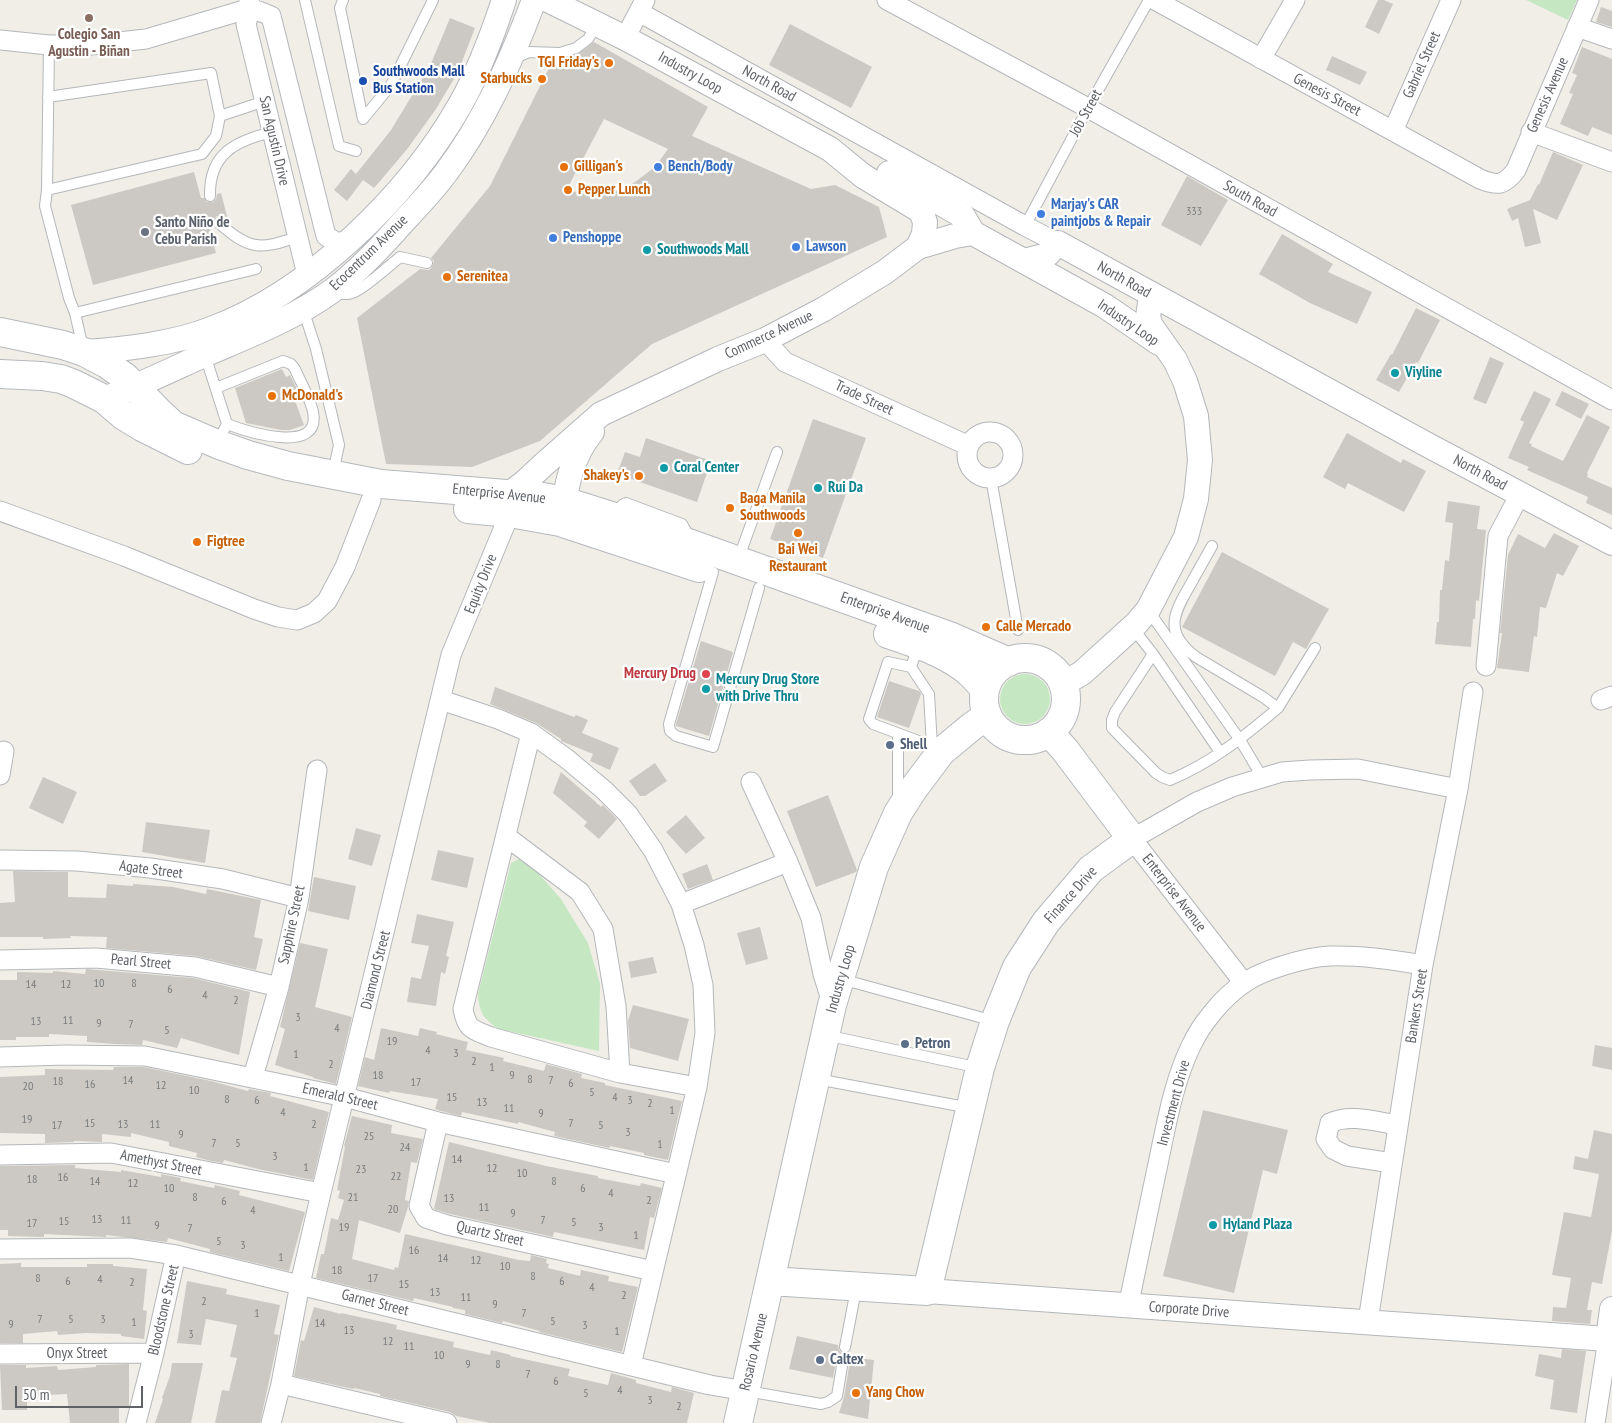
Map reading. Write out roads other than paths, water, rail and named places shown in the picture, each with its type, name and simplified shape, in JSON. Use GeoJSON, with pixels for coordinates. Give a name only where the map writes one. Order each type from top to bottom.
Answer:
{"type":"FeatureCollection","features":[{"type":"Feature","properties":{"kind":"main road","name":"Enterprise Avenue"},"geometry":{"type":"LineString","coordinates":[[0,332],[63,345],[84,352],[107,364],[125,377],[173,425],[222,434],[288,466],[381,484],[562,512],[618,518],[952,637],[1009,662]]}},
{"type":"Feature","properties":{"kind":"main road","name":"Enterprise Avenue"},"geometry":{"type":"LineString","coordinates":[[0,374],[61,379],[104,399],[124,416],[176,445],[242,471],[284,482],[371,500],[509,504]]}},
{"type":"Feature","properties":{"kind":"main road","name":"Enterprise Avenue"},"geometry":{"type":"LineString","coordinates":[[562,512],[713,572],[759,588],[915,656],[955,662],[972,676],[986,703]]}},
{"type":"Feature","properties":{"kind":"main road"},"geometry":{"type":"LineString","coordinates":[[1027,659],[1045,664],[1059,676],[1063,684],[1066,698],[1064,711],[1058,723],[1049,732],[1030,740],[1014,738],[1000,732],[993,725],[986,703],[991,676],[996,670],[1009,662],[1027,659]]}},
{"type":"Feature","properties":{"kind":"main road","name":"Industry Loop"},"geometry":{"type":"LineString","coordinates":[[770,1281],[832,1005],[874,867],[898,813],[936,749],[971,727],[986,703]]}},
{"type":"Feature","properties":{"kind":"main road","name":"Enterprise Avenue"},"geometry":{"type":"LineString","coordinates":[[1049,732],[1065,750],[1132,839]]}},
{"type":"Feature","properties":{"kind":"main road","name":"Finance Drive"},"geometry":{"type":"LineString","coordinates":[[927,1291],[980,1068],[995,1021],[1017,967],[1046,922],[1091,869],[1132,839]]}},
{"type":"Feature","properties":{"kind":"main road","name":"Corporate Drive"},"geometry":{"type":"LineString","coordinates":[[770,1281],[927,1291]]}},
{"type":"Feature","properties":{"kind":"main road","name":"Rosario Avenue"},"geometry":{"type":"LineString","coordinates":[[738,1423],[770,1281]]}},
{"type":"Feature","properties":{"kind":"street","name":"Ecocentrum Avenue"},"geometry":{"type":"LineString","coordinates":[[84,352],[122,349],[210,330],[242,316],[307,275],[349,242],[399,188],[427,154],[446,126],[460,104],[477,70],[504,0]]}},
{"type":"Feature","properties":{"kind":"street","name":"Ecocentrum Avenue"},"geometry":{"type":"LineString","coordinates":[[104,399],[266,329],[303,309],[333,290],[380,247],[445,174],[478,124],[502,80],[534,0]]}},
{"type":"Feature","properties":{"kind":"street","name":"Industry Loop"},"geometry":{"type":"LineString","coordinates":[[548,0],[598,23],[830,149],[863,176],[921,212],[925,228],[918,247]]}},
{"type":"Feature","properties":{"kind":"street","name":"South Road"},"geometry":{"type":"LineString","coordinates":[[887,0],[1088,108],[1612,400]]}},
{"type":"Feature","properties":{"kind":"street","name":"Genesis Street"},"geometry":{"type":"LineString","coordinates":[[1155,0],[1480,179],[1500,184]]}},
{"type":"Feature","properties":{"kind":"street"},"geometry":{"type":"LineString","coordinates":[[1261,60],[1295,0]]}},
{"type":"Feature","properties":{"kind":"street","name":"Gabriel Street"},"geometry":{"type":"LineString","coordinates":[[1393,130],[1451,0]]}},
{"type":"Feature","properties":{"kind":"street","name":"Genesis Avenue"},"geometry":{"type":"LineString","coordinates":[[1500,184],[1510,179],[1516,170],[1589,0]]}},
{"type":"Feature","properties":{"kind":"street","name":"San Agustin Drive"},"geometry":{"type":"LineString","coordinates":[[307,275],[246,24],[250,4],[271,16],[326,236],[336,242],[349,242]]}},
{"type":"Feature","properties":{"kind":"street"},"geometry":{"type":"LineString","coordinates":[[0,40],[49,45],[92,45],[146,39],[250,4]]}},
{"type":"Feature","properties":{"kind":"street"},"geometry":{"type":"LineString","coordinates":[[625,38],[642,6]]}},
{"type":"Feature","properties":{"kind":"street","name":"North Road"},"geometry":{"type":"LineString","coordinates":[[642,6],[1025,226],[1612,543]]}},
{"type":"Feature","properties":{"kind":"street"},"geometry":{"type":"LineString","coordinates":[[1577,28],[1612,39]]}},
{"type":"Feature","properties":{"kind":"street"},"geometry":{"type":"LineString","coordinates":[[1531,132],[1612,162]]}},
{"type":"Feature","properties":{"kind":"street","name":"Industry Loop"},"geometry":{"type":"LineString","coordinates":[[830,149],[856,154],[963,216],[973,233],[1105,306],[1167,349],[1184,381],[1196,416],[1200,460],[1196,499],[1186,537],[1140,619],[1082,673],[1063,684]]}},
{"type":"Feature","properties":{"kind":"street","name":"Commerce Avenue"},"geometry":{"type":"LineString","coordinates":[[509,504],[525,482],[596,417],[718,359],[765,340],[824,310],[885,272],[918,247],[955,236],[973,233]]}},
{"type":"Feature","properties":{"kind":"street"},"geometry":{"type":"LineString","coordinates":[[1024,261],[1046,255],[1058,243]]}},
{"type":"Feature","properties":{"kind":"street"},"geometry":{"type":"LineString","coordinates":[[1151,294],[1148,317],[1151,326],[1167,349]]}},
{"type":"Feature","properties":{"kind":"street","name":"Trade Street"},"geometry":{"type":"LineString","coordinates":[[765,340],[785,362],[969,446]]}},
{"type":"Feature","properties":{"kind":"street","name":"Commerce Avenue"},"geometry":{"type":"LineString","coordinates":[[562,512],[570,474],[582,446],[611,409]]}},
{"type":"Feature","properties":{"kind":"street"},"geometry":{"type":"LineString","coordinates":[[994,432],[1007,439],[1011,446],[1013,460],[1005,473],[991,478],[977,473],[971,468],[968,453],[969,446],[979,435],[994,432]]}},
{"type":"Feature","properties":{"kind":"street"},"geometry":{"type":"LineString","coordinates":[[1486,666],[1498,536],[1520,494]]}},
{"type":"Feature","properties":{"kind":"street"},"geometry":{"type":"LineString","coordinates":[[0,511],[124,556],[254,609],[278,617],[296,620],[314,613],[327,601],[345,567],[371,500]]}},
{"type":"Feature","properties":{"kind":"street","name":"Equity Drive"},"geometry":{"type":"LineString","coordinates":[[451,655],[509,504]]}},
{"type":"Feature","properties":{"kind":"street","name":"Diamond Street"},"geometry":{"type":"LineString","coordinates":[[271,1423],[321,1193],[451,655]]}},
{"type":"Feature","properties":{"kind":"street","name":"Bankers Street"},"geometry":{"type":"LineString","coordinates":[[1368,1322],[1423,965],[1458,789],[1473,692]]}},
{"type":"Feature","properties":{"kind":"street"},"geometry":{"type":"LineString","coordinates":[[441,700],[498,719],[531,733],[568,759],[604,790],[628,814],[652,850],[681,904],[694,945],[703,985],[705,1033],[697,1087],[631,1365]]}},
{"type":"Feature","properties":{"kind":"street"},"geometry":{"type":"LineString","coordinates":[[531,733],[464,1009],[466,1023],[474,1030],[491,1037],[620,1073],[697,1087]]}},
{"type":"Feature","properties":{"kind":"street"},"geometry":{"type":"LineString","coordinates":[[0,775],[4,751]]}},
{"type":"Feature","properties":{"kind":"street","name":"Finance Drive"},"geometry":{"type":"LineString","coordinates":[[1132,839],[1197,802],[1232,787],[1282,772],[1358,769],[1458,789]]}},
{"type":"Feature","properties":{"kind":"street","name":"Sapphire Street"},"geometry":{"type":"LineString","coordinates":[[253,1077],[279,987],[299,898],[317,770]]}},
{"type":"Feature","properties":{"kind":"street"},"geometry":{"type":"LineString","coordinates":[[751,782],[788,862],[811,918],[832,1005]]}},
{"type":"Feature","properties":{"kind":"street"},"geometry":{"type":"LineString","coordinates":[[507,836],[580,892],[603,929],[616,1006],[620,1073]]}},
{"type":"Feature","properties":{"kind":"street","name":"Enterprise Avenue"},"geometry":{"type":"LineString","coordinates":[[1132,839],[1244,983]]}},
{"type":"Feature","properties":{"kind":"street","name":"Agate Street"},"geometry":{"type":"LineString","coordinates":[[0,860],[77,862],[150,868],[223,879],[299,898]]}},
{"type":"Feature","properties":{"kind":"street"},"geometry":{"type":"LineString","coordinates":[[681,904],[788,862]]}},
{"type":"Feature","properties":{"kind":"street","name":"Investment Drive"},"geometry":{"type":"LineString","coordinates":[[1128,1306],[1166,1124],[1180,1071],[1191,1045],[1211,1014],[1244,983],[1260,974],[1301,960],[1329,956],[1386,958],[1423,965]]}},
{"type":"Feature","properties":{"kind":"street","name":"Pearl Street"},"geometry":{"type":"LineString","coordinates":[[0,960],[96,958],[185,966],[279,987]]}},
{"type":"Feature","properties":{"kind":"street","name":"Emerald Street"},"geometry":{"type":"LineString","coordinates":[[0,1057],[65,1055],[145,1056],[345,1097],[438,1122],[676,1174]]}},
{"type":"Feature","properties":{"kind":"street"},"geometry":{"type":"LineString","coordinates":[[1392,1163],[1347,1156],[1333,1149],[1326,1139],[1330,1123],[1338,1119],[1348,1118],[1398,1125]]}},
{"type":"Feature","properties":{"kind":"street","name":"Quartz Street"},"geometry":{"type":"LineString","coordinates":[[438,1122],[419,1206],[426,1218],[447,1225],[653,1271]]}},
{"type":"Feature","properties":{"kind":"street","name":"Amethyst Street"},"geometry":{"type":"LineString","coordinates":[[0,1156],[110,1152],[321,1193]]}},
{"type":"Feature","properties":{"kind":"street","name":"Garnet Street"},"geometry":{"type":"LineString","coordinates":[[0,1249],[130,1248],[176,1255],[710,1385],[746,1391]]}},
{"type":"Feature","properties":{"kind":"street","name":"Bloodstone Street"},"geometry":{"type":"LineString","coordinates":[[136,1423],[176,1255]]}},
{"type":"Feature","properties":{"kind":"street","name":"Corporate Drive"},"geometry":{"type":"LineString","coordinates":[[927,1291],[1610,1339]]}},
{"type":"Feature","properties":{"kind":"street"},"geometry":{"type":"LineString","coordinates":[[1595,1423],[1610,1339],[1612,1309]]}},
{"type":"Feature","properties":{"kind":"street","name":"Onyx Street"},"geometry":{"type":"LineString","coordinates":[[0,1354],[154,1353]]}},
{"type":"Feature","properties":{"kind":"street"},"geometry":{"type":"LineString","coordinates":[[281,1384],[447,1423]]}},
{"type":"Feature","properties":{"kind":"lane"},"geometry":{"type":"LineString","coordinates":[[305,0],[339,146],[356,151]]}},
{"type":"Feature","properties":{"kind":"lane"},"geometry":{"type":"LineString","coordinates":[[344,0],[340,8],[363,119],[391,85],[433,0]]}},
{"type":"Feature","properties":{"kind":"lane","name":"Job Street"},"geometry":{"type":"LineString","coordinates":[[1025,226],[1088,108],[1149,0]]}},
{"type":"Feature","properties":{"kind":"lane"},"geometry":{"type":"LineString","coordinates":[[510,60],[529,52],[560,53],[576,48],[588,39],[598,23]]}},
{"type":"Feature","properties":{"kind":"lane"},"geometry":{"type":"LineString","coordinates":[[49,45],[47,190],[45,206],[84,352]]}},
{"type":"Feature","properties":{"kind":"lane"},"geometry":{"type":"LineString","coordinates":[[47,190],[202,154],[216,136],[220,116],[211,73],[48,97]]}},
{"type":"Feature","properties":{"kind":"lane"},"geometry":{"type":"LineString","coordinates":[[220,116],[265,101]]}},
{"type":"Feature","properties":{"kind":"lane"},"geometry":{"type":"LineString","coordinates":[[210,196],[209,181],[221,158],[239,142],[272,132]]}},
{"type":"Feature","properties":{"kind":"lane"},"geometry":{"type":"LineString","coordinates":[[219,223],[238,239],[260,246],[269,246],[297,237]]}},
{"type":"Feature","properties":{"kind":"lane"},"geometry":{"type":"LineString","coordinates":[[333,290],[341,294],[352,294],[400,257],[426,263]]}},
{"type":"Feature","properties":{"kind":"lane"},"geometry":{"type":"LineString","coordinates":[[75,313],[256,269]]}},
{"type":"Feature","properties":{"kind":"lane"},"geometry":{"type":"LineString","coordinates":[[303,309],[316,349],[339,445],[332,475]]}},
{"type":"Feature","properties":{"kind":"lane"},"geometry":{"type":"LineString","coordinates":[[205,355],[216,388],[222,434],[244,430],[288,438],[302,435],[308,431],[313,423],[313,412],[295,369],[291,364],[283,361],[216,388]]}},
{"type":"Feature","properties":{"kind":"lane"},"geometry":{"type":"LineString","coordinates":[[738,561],[777,452]]}},
{"type":"Feature","properties":{"kind":"lane"},"geometry":{"type":"LineString","coordinates":[[991,478],[1018,630]]}},
{"type":"Feature","properties":{"kind":"lane"},"geometry":{"type":"LineString","coordinates":[[1212,546],[1174,616],[1174,627],[1178,638],[1186,650],[1278,708]]}},
{"type":"Feature","properties":{"kind":"lane"},"geometry":{"type":"LineString","coordinates":[[713,572],[670,724],[670,731],[676,736],[713,747],[759,588]]}},
{"type":"Feature","properties":{"kind":"lane"},"geometry":{"type":"LineString","coordinates":[[1140,619],[1153,654],[1220,752]]}},
{"type":"Feature","properties":{"kind":"lane"},"geometry":{"type":"LineString","coordinates":[[1140,619],[1240,740],[1262,777]]}},
{"type":"Feature","properties":{"kind":"lane"},"geometry":{"type":"LineString","coordinates":[[1153,654],[1115,712],[1112,728],[1156,772],[1170,780],[1190,772],[1240,740],[1278,708],[1315,648]]}},
{"type":"Feature","properties":{"kind":"lane"},"geometry":{"type":"LineString","coordinates":[[915,656],[929,694],[936,749],[873,724],[869,719],[888,662],[915,656]]}},
{"type":"Feature","properties":{"kind":"lane"},"geometry":{"type":"LineString","coordinates":[[898,734],[898,813]]}},
{"type":"Feature","properties":{"kind":"lane"},"geometry":{"type":"LineString","coordinates":[[840,979],[995,1021]]}},
{"type":"Feature","properties":{"kind":"lane"},"geometry":{"type":"LineString","coordinates":[[825,1035],[980,1068]]}},
{"type":"Feature","properties":{"kind":"lane"},"geometry":{"type":"LineString","coordinates":[[816,1079],[971,1108]]}},
{"type":"Feature","properties":{"kind":"lane"},"geometry":{"type":"LineString","coordinates":[[845,1347],[854,1300],[854,1286]]}},
{"type":"Feature","properties":{"kind":"lane"},"geometry":{"type":"LineString","coordinates":[[746,1391],[820,1404],[837,1396],[842,1366]]}},
{"type":"Feature","properties":{"kind":"place","name":"Colegio San Agustin - Biñan"},"geometry":{"type":"Point","coordinates":[89,18]}},
{"type":"Feature","properties":{"kind":"place","name":"TGI Friday's"},"geometry":{"type":"Point","coordinates":[609,63]}},
{"type":"Feature","properties":{"kind":"place","name":"Starbucks"},"geometry":{"type":"Point","coordinates":[542,79]}},
{"type":"Feature","properties":{"kind":"place","name":"Southwoods Mall Bus Station"},"geometry":{"type":"Point","coordinates":[363,81]}},
{"type":"Feature","properties":{"kind":"place","name":"Gilligan's"},"geometry":{"type":"Point","coordinates":[564,167]}},
{"type":"Feature","properties":{"kind":"place","name":"Bench/Body"},"geometry":{"type":"Point","coordinates":[658,167]}},
{"type":"Feature","properties":{"kind":"place","name":"Pepper Lunch"},"geometry":{"type":"Point","coordinates":[568,190]}},
{"type":"Feature","properties":{"kind":"place","name":"Marjay's CAR paintjobs & Repair"},"geometry":{"type":"Point","coordinates":[1041,214]}},
{"type":"Feature","properties":{"kind":"place","name":"Santo Niño de Cebu Parish"},"geometry":{"type":"Point","coordinates":[145,232]}},
{"type":"Feature","properties":{"kind":"place","name":"Penshoppe"},"geometry":{"type":"Point","coordinates":[553,238]}},
{"type":"Feature","properties":{"kind":"place","name":"Lawson"},"geometry":{"type":"Point","coordinates":[796,247]}},
{"type":"Feature","properties":{"kind":"place","name":"Southwoods Mall"},"geometry":{"type":"Point","coordinates":[647,250]}},
{"type":"Feature","properties":{"kind":"place","name":"Serenitea"},"geometry":{"type":"Point","coordinates":[447,277]}},
{"type":"Feature","properties":{"kind":"place","name":"Viyline"},"geometry":{"type":"Point","coordinates":[1395,373]}},
{"type":"Feature","properties":{"kind":"place","name":"McDonald's"},"geometry":{"type":"Point","coordinates":[272,396]}},
{"type":"Feature","properties":{"kind":"place","name":"Coral Center"},"geometry":{"type":"Point","coordinates":[664,468]}},
{"type":"Feature","properties":{"kind":"place","name":"Shakey's"},"geometry":{"type":"Point","coordinates":[639,476]}},
{"type":"Feature","properties":{"kind":"place","name":"Rui Da"},"geometry":{"type":"Point","coordinates":[818,488]}},
{"type":"Feature","properties":{"kind":"place","name":"Baga Manila Southwoods"},"geometry":{"type":"Point","coordinates":[730,508]}},
{"type":"Feature","properties":{"kind":"place","name":"Bai Wei Restaurant"},"geometry":{"type":"Point","coordinates":[798,533]}},
{"type":"Feature","properties":{"kind":"place","name":"Figtree"},"geometry":{"type":"Point","coordinates":[197,542]}},
{"type":"Feature","properties":{"kind":"place","name":"Calle Mercado"},"geometry":{"type":"Point","coordinates":[986,627]}},
{"type":"Feature","properties":{"kind":"place","name":"Mercury Drug"},"geometry":{"type":"Point","coordinates":[706,674]}},
{"type":"Feature","properties":{"kind":"place","name":"Mercury Drug Store with Drive Thru"},"geometry":{"type":"Point","coordinates":[706,689]}},
{"type":"Feature","properties":{"kind":"place","name":"Shell"},"geometry":{"type":"Point","coordinates":[890,745]}},
{"type":"Feature","properties":{"kind":"place","name":"Petron"},"geometry":{"type":"Point","coordinates":[905,1044]}},
{"type":"Feature","properties":{"kind":"place","name":"Hyland Plaza"},"geometry":{"type":"Point","coordinates":[1213,1225]}},
{"type":"Feature","properties":{"kind":"place","name":"Caltex"},"geometry":{"type":"Point","coordinates":[820,1360]}},
{"type":"Feature","properties":{"kind":"place","name":"Yang Chow"},"geometry":{"type":"Point","coordinates":[856,1393]}}]}
